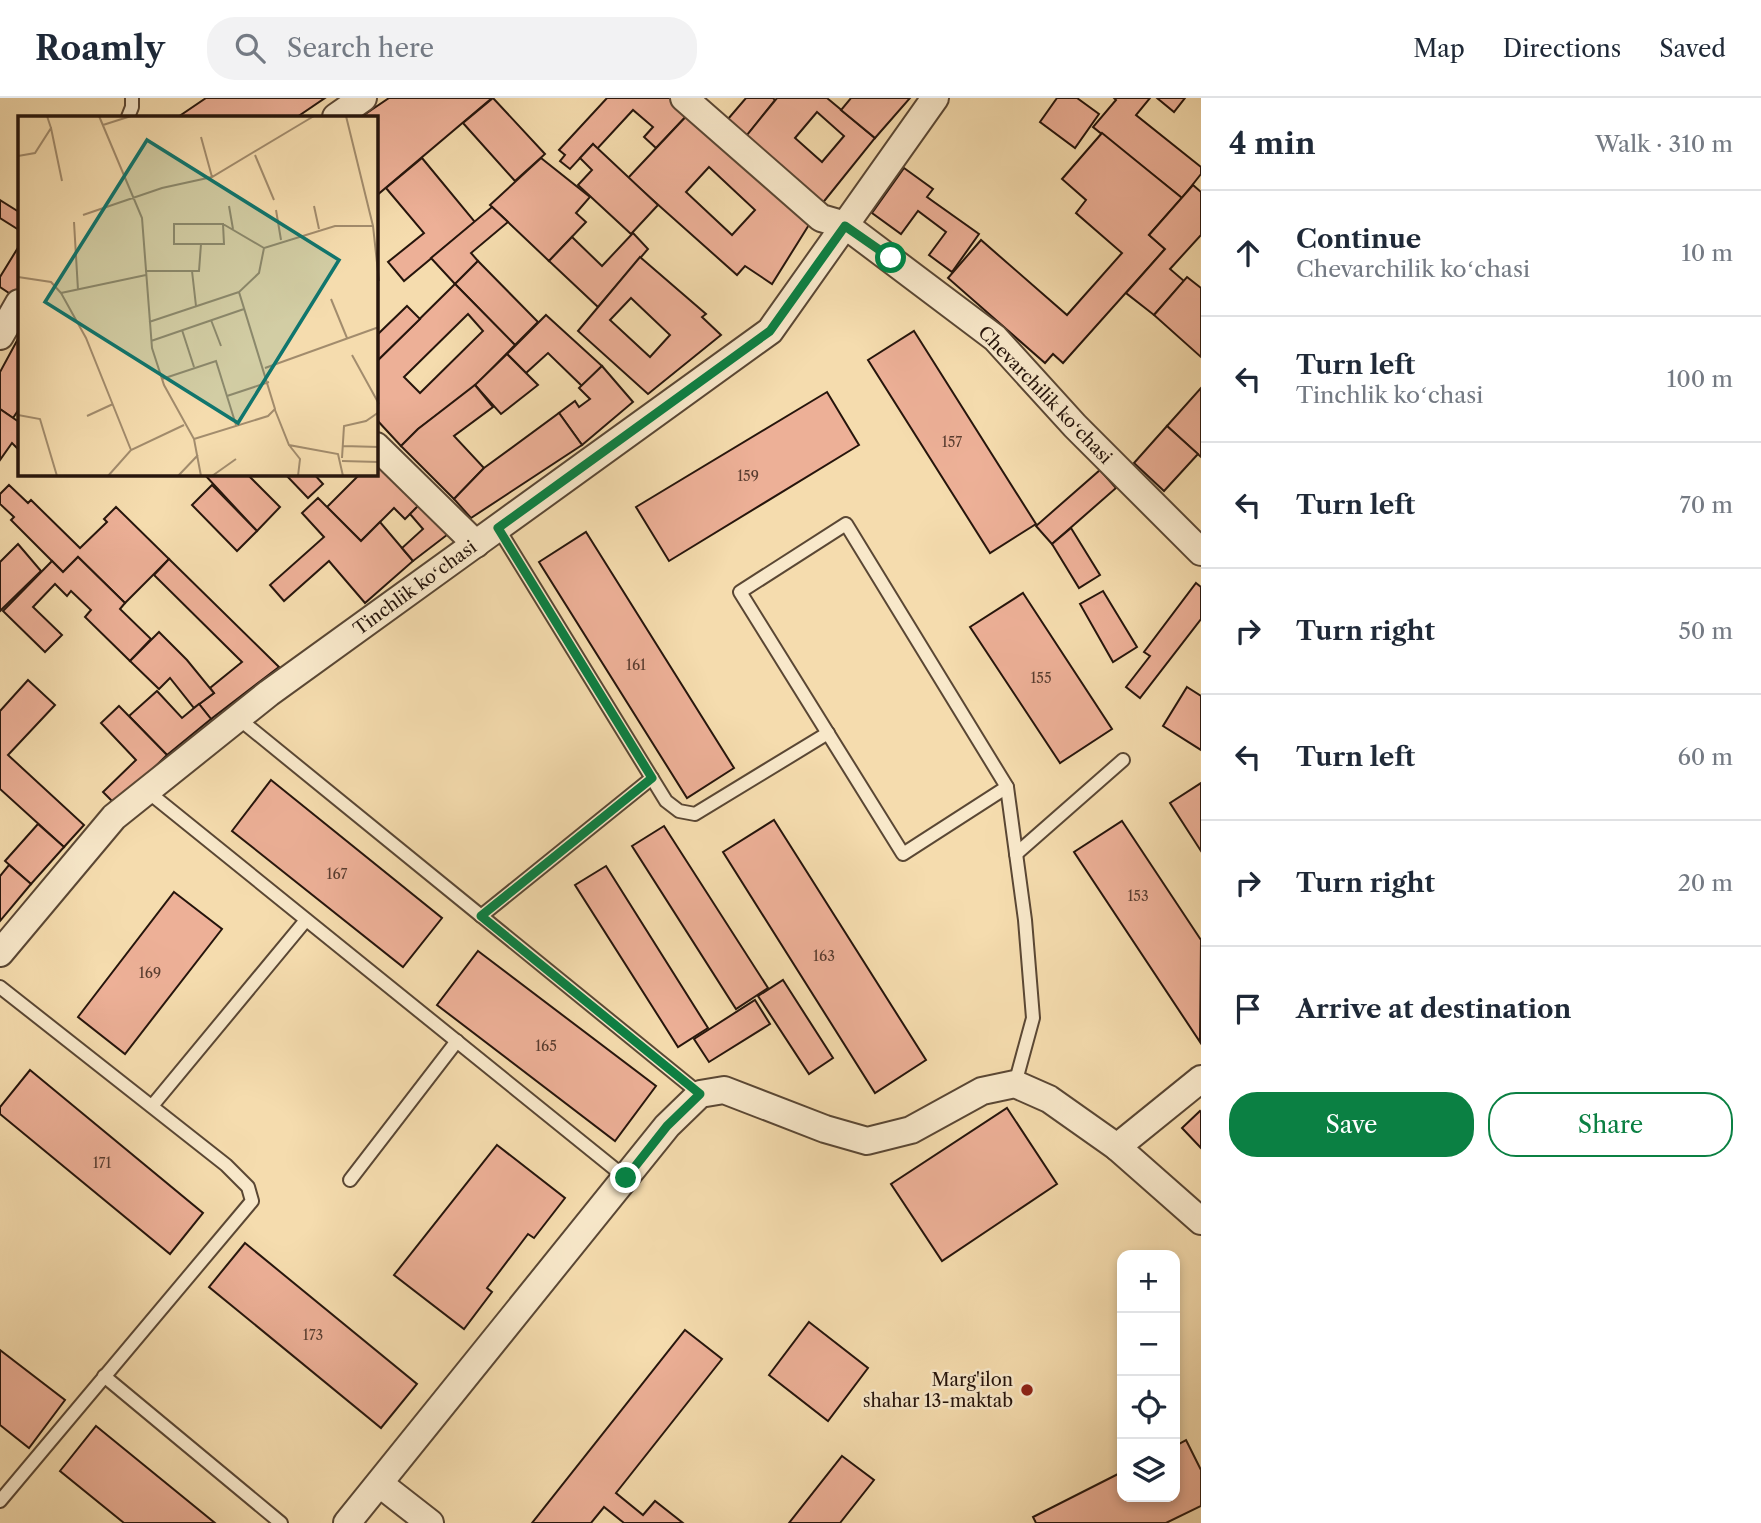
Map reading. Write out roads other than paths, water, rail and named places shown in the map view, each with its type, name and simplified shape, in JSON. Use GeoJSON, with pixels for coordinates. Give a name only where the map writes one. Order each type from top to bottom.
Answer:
{"type":"FeatureCollection","features":[{"type":"Feature","properties":{"kind":"street"},"geometry":{"type":"LineString","coordinates":[[337,116],[363,98]]}},
{"type":"Feature","properties":{"kind":"street","name":"Chevarchilik koʻchasi"},"geometry":{"type":"LineString","coordinates":[[684,98],[821,218],[845,226],[995,338],[1074,426],[1201,552]]}},
{"type":"Feature","properties":{"kind":"street","name":"Tinchlik koʻchasi"},"geometry":{"type":"LineString","coordinates":[[0,953],[114,817],[238,718],[770,331],[935,98]]}},
{"type":"Feature","properties":{"kind":"street"},"geometry":{"type":"LineString","coordinates":[[0,336],[18,305]]}},
{"type":"Feature","properties":{"kind":"street"},"geometry":{"type":"LineString","coordinates":[[378,448],[476,544]]}},
{"type":"Feature","properties":{"kind":"street"},"geometry":{"type":"LineString","coordinates":[[1117,1147],[1201,1079]]}},
{"type":"Feature","properties":{"kind":"street"},"geometry":{"type":"LineString","coordinates":[[347,1523],[667,1126],[700,1094],[724,1090],[825,1129],[867,1140],[911,1130],[982,1091],[1015,1084],[1049,1099],[1117,1147],[1201,1221]]}},
{"type":"Feature","properties":{"kind":"street"},"geometry":{"type":"LineString","coordinates":[[380,1484],[430,1523]]}},
{"type":"Feature","properties":{"kind":"lane"},"geometry":{"type":"LineString","coordinates":[[128,116],[132,98]]}},
{"type":"Feature","properties":{"kind":"lane"},"geometry":{"type":"LineString","coordinates":[[1007,787],[903,855],[740,592],[846,524],[1007,787],[1025,920],[1033,1018],[1015,1084]]}},
{"type":"Feature","properties":{"kind":"lane"},"geometry":{"type":"LineString","coordinates":[[498,528],[666,801],[679,811],[695,814],[828,733]]}},
{"type":"Feature","properties":{"kind":"lane"},"geometry":{"type":"LineString","coordinates":[[238,718],[700,1094]]}},
{"type":"Feature","properties":{"kind":"lane"},"geometry":{"type":"LineString","coordinates":[[1016,854],[1123,760]]}},
{"type":"Feature","properties":{"kind":"lane"},"geometry":{"type":"LineString","coordinates":[[481,916],[652,778]]}},
{"type":"Feature","properties":{"kind":"lane"},"geometry":{"type":"LineString","coordinates":[[147,791],[626,1178]]}},
{"type":"Feature","properties":{"kind":"lane"},"geometry":{"type":"LineString","coordinates":[[152,1106],[306,920]]}},
{"type":"Feature","properties":{"kind":"lane"},"geometry":{"type":"LineString","coordinates":[[0,987],[226,1165],[248,1187],[252,1201],[0,1500]]}},
{"type":"Feature","properties":{"kind":"lane"},"geometry":{"type":"LineString","coordinates":[[350,1180],[457,1041]]}},
{"type":"Feature","properties":{"kind":"lane"},"geometry":{"type":"LineString","coordinates":[[103,1376],[281,1523]]}},
{"type":"Feature","properties":{"kind":"place","name":"Marg'ilon shahar 13-maktab"},"geometry":{"type":"Point","coordinates":[1027,1390]}}]}
